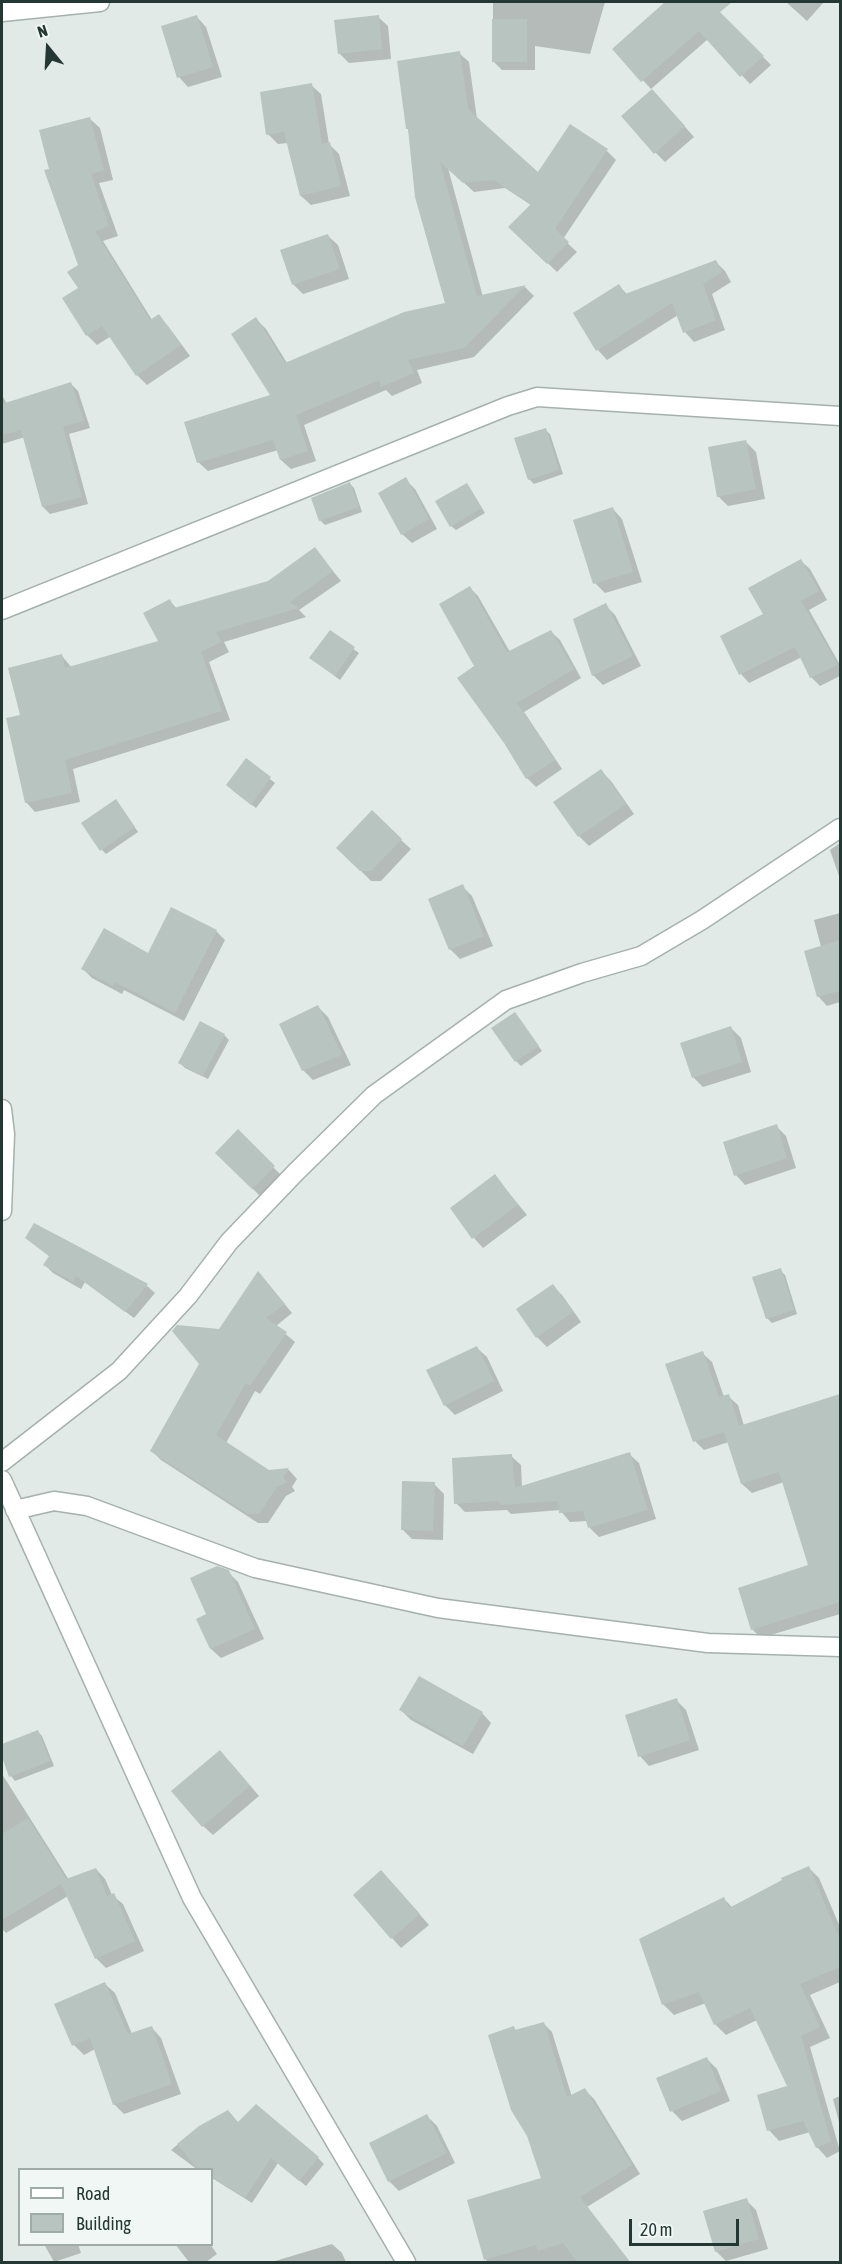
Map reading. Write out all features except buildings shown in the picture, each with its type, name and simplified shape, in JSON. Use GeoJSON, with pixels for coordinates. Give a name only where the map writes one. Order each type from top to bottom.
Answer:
{"type":"FeatureCollection","features":[{"type":"Feature","properties":{"kind":"street"},"geometry":{"type":"LineString","coordinates":[[2,12],[100,2]]}},
{"type":"Feature","properties":{"kind":"street"},"geometry":{"type":"LineString","coordinates":[[2,610],[508,406],[537,397],[840,416]]}},
{"type":"Feature","properties":{"kind":"street"},"geometry":{"type":"LineString","coordinates":[[2,1462],[119,1371],[188,1296],[229,1242],[374,1095],[506,1000],[582,973],[641,956],[702,920],[840,828]]}},
{"type":"Feature","properties":{"kind":"street"},"geometry":{"type":"LineString","coordinates":[[2,1109],[4,1155],[2,1211]]}},
{"type":"Feature","properties":{"kind":"street"},"geometry":{"type":"LineString","coordinates":[[2,1480],[192,1898],[406,2262]]}},
{"type":"Feature","properties":{"kind":"street"},"geometry":{"type":"LineString","coordinates":[[15,1510],[54,1501],[87,1506],[255,1568],[438,1608],[708,1643],[840,1647]]}}]}
